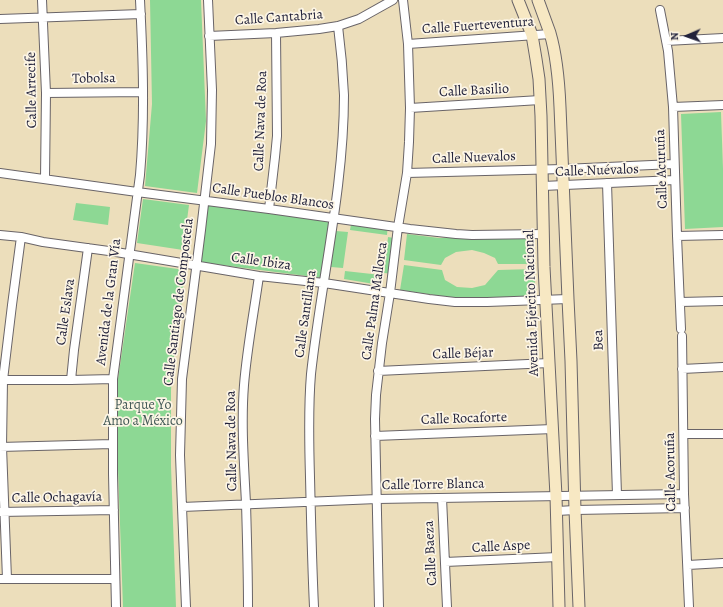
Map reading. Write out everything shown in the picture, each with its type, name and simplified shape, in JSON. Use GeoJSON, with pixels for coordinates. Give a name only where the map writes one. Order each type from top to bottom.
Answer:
{"type":"FeatureCollection","features":[{"type":"Feature","properties":{"kind":"street","name":"Calle Arrecife"},"geometry":{"type":"LineString","coordinates":[[42,0],[46,93],[45,179]]}},
{"type":"Feature","properties":{"kind":"street","name":"Avenida de la Gran Vía"},"geometry":{"type":"LineString","coordinates":[[116,607],[112,444],[113,379],[143,133],[140,0]]}},
{"type":"Feature","properties":{"kind":"street","name":"Calle Santiago de Compostela"},"geometry":{"type":"LineString","coordinates":[[186,607],[180,455],[182,379],[211,144],[212,90],[208,0]]}},
{"type":"Feature","properties":{"kind":"street","name":"Calle Cantabria"},"geometry":{"type":"LineString","coordinates":[[209,36],[276,33],[338,26],[359,19],[393,0]]}},
{"type":"Feature","properties":{"kind":"street","name":"Calle Palma Mallorca"},"geometry":{"type":"LineString","coordinates":[[379,607],[375,436],[376,395],[398,227],[407,173],[410,108],[408,44],[403,0]]}},
{"type":"Feature","properties":{"kind":"street","name":"Avenida Ejército Nacional"},"geometry":{"type":"LineString","coordinates":[[518,0],[532,35],[542,116],[546,300],[557,511],[559,607]]}},
{"type":"Feature","properties":{"kind":"street"},"geometry":{"type":"LineString","coordinates":[[538,0],[550,34],[558,82],[564,186],[579,607]]}},
{"type":"Feature","properties":{"kind":"street","name":"Calle Acuruña"},"geometry":{"type":"LineString","coordinates":[[660,10],[666,41],[673,107],[674,164],[682,332]]}},
{"type":"Feature","properties":{"kind":"street"},"geometry":{"type":"LineString","coordinates":[[0,19],[141,14]]}},
{"type":"Feature","properties":{"kind":"street","name":"Calle Santillana"},"geometry":{"type":"LineString","coordinates":[[314,607],[308,419],[311,374],[334,218],[342,139],[344,94],[338,26]]}},
{"type":"Feature","properties":{"kind":"street","name":"Calle Nava de Roa"},"geometry":{"type":"LineString","coordinates":[[269,209],[277,136],[276,33]]}},
{"type":"Feature","properties":{"kind":"street","name":"Calle Fuerteventura"},"geometry":{"type":"LineString","coordinates":[[408,44],[550,34]]}},
{"type":"Feature","properties":{"kind":"street"},"geometry":{"type":"LineString","coordinates":[[666,41],[723,38]]}},
{"type":"Feature","properties":{"kind":"street","name":"Tobolsa"},"geometry":{"type":"LineString","coordinates":[[46,93],[143,92]]}},
{"type":"Feature","properties":{"kind":"street","name":"Calle Basilio"},"geometry":{"type":"LineString","coordinates":[[410,108],[540,100]]}},
{"type":"Feature","properties":{"kind":"street"},"geometry":{"type":"LineString","coordinates":[[673,107],[723,105]]}},
{"type":"Feature","properties":{"kind":"street"},"geometry":{"type":"LineString","coordinates":[[563,169],[674,164]]}},
{"type":"Feature","properties":{"kind":"street","name":"Calle Nuévalos"},"geometry":{"type":"LineString","coordinates":[[543,169],[563,169]]}},
{"type":"Feature","properties":{"kind":"street","name":"Calle Nuevalos"},"geometry":{"type":"LineString","coordinates":[[407,173],[543,169]]}},
{"type":"Feature","properties":{"kind":"street","name":"Calle Pueblos Blancos"},"geometry":{"type":"LineString","coordinates":[[0,173],[398,227],[467,234],[544,234]]}},
{"type":"Feature","properties":{"kind":"street","name":"Calle Nuévalos"},"geometry":{"type":"LineString","coordinates":[[543,186],[675,180]]}},
{"type":"Feature","properties":{"kind":"street","name":"Bea"},"geometry":{"type":"LineString","coordinates":[[607,183],[617,495]]}},
{"type":"Feature","properties":{"kind":"street","name":"Calle Ibiza"},"geometry":{"type":"LineString","coordinates":[[0,235],[22,237],[43,242],[129,254],[163,261],[259,276],[324,283],[405,296],[455,302],[568,299]]}},
{"type":"Feature","properties":{"kind":"street"},"geometry":{"type":"LineString","coordinates":[[677,236],[723,235]]}},
{"type":"Feature","properties":{"kind":"street"},"geometry":{"type":"LineString","coordinates":[[22,237],[1,380],[4,579],[115,579]]}},
{"type":"Feature","properties":{"kind":"street","name":"Calle Eslava"},"geometry":{"type":"LineString","coordinates":[[71,380],[88,248]]}},
{"type":"Feature","properties":{"kind":"street","name":"Calle Nava de Roa"},"geometry":{"type":"LineString","coordinates":[[248,607],[246,504],[242,444],[244,385],[250,332],[259,276]]}},
{"type":"Feature","properties":{"kind":"street"},"geometry":{"type":"LineString","coordinates":[[680,302],[723,301]]}},
{"type":"Feature","properties":{"kind":"street","name":"Calle Acoruña"},"geometry":{"type":"LineString","coordinates":[[682,332],[684,494],[689,607]]}},
{"type":"Feature","properties":{"kind":"street","name":"Calle Béjar"},"geometry":{"type":"LineString","coordinates":[[378,371],[549,363]]}},
{"type":"Feature","properties":{"kind":"street"},"geometry":{"type":"LineString","coordinates":[[682,369],[723,367]]}},
{"type":"Feature","properties":{"kind":"street"},"geometry":{"type":"LineString","coordinates":[[1,380],[113,379]]}},
{"type":"Feature","properties":{"kind":"street","name":"Calle Rocaforte"},"geometry":{"type":"LineString","coordinates":[[375,436],[553,429]]}},
{"type":"Feature","properties":{"kind":"street"},"geometry":{"type":"LineString","coordinates":[[684,434],[723,434]]}},
{"type":"Feature","properties":{"kind":"street"},"geometry":{"type":"LineString","coordinates":[[1,447],[112,444]]}},
{"type":"Feature","properties":{"kind":"street","name":"Calle Torre Blanca"},"geometry":{"type":"LineString","coordinates":[[182,507],[377,499],[684,494]]}},
{"type":"Feature","properties":{"kind":"street","name":"Calle Baeza"},"geometry":{"type":"LineString","coordinates":[[442,498],[447,607]]}},
{"type":"Feature","properties":{"kind":"street"},"geometry":{"type":"LineString","coordinates":[[557,511],[685,508]]}},
{"type":"Feature","properties":{"kind":"street","name":"Calle Ochagavía"},"geometry":{"type":"LineString","coordinates":[[2,512],[114,510]]}},
{"type":"Feature","properties":{"kind":"street","name":"Calle Aspe"},"geometry":{"type":"LineString","coordinates":[[445,562],[558,557]]}},
{"type":"Feature","properties":{"kind":"street"},"geometry":{"type":"LineString","coordinates":[[688,565],[723,563]]}},
{"type":"Feature","properties":{"kind":"green space"},"geometry":{"type":"Polygon","coordinates":[[[150,0],[201,0],[206,121],[197,193],[145,186],[152,104],[150,0]]]}},
{"type":"Feature","properties":{"kind":"green space"},"geometry":{"type":"Polygon","coordinates":[[[721,112],[723,227],[685,229],[681,114],[721,112]]]}},
{"type":"Feature","properties":{"kind":"green space"},"geometry":{"type":"Polygon","coordinates":[[[143,199],[189,205],[183,250],[137,243],[143,199]]]}},
{"type":"Feature","properties":{"kind":"green space"},"geometry":{"type":"Polygon","coordinates":[[[76,203],[110,207],[108,225],[73,220],[76,203]]]}},
{"type":"Feature","properties":{"kind":"green space"},"geometry":{"type":"Polygon","coordinates":[[[205,205],[329,221],[322,278],[198,262],[205,205]]]}},
{"type":"Feature","properties":{"kind":"green space"},"geometry":{"type":"Polygon","coordinates":[[[352,219],[388,224],[387,235],[350,230],[352,219]]]}},
{"type":"Feature","properties":{"kind":"green space"},"geometry":{"type":"Polygon","coordinates":[[[336,231],[348,232],[343,268],[331,267],[336,231]]]}},
{"type":"Feature","properties":{"kind":"green space"},"geometry":{"type":"Polygon","coordinates":[[[407,234],[439,238],[532,236],[532,264],[498,264],[495,258],[472,250],[456,252],[445,258],[441,265],[404,260],[407,234]]]}},
{"type":"Feature","properties":{"kind":"green space"},"geometry":{"type":"Polygon","coordinates":[[[388,237],[400,239],[395,274],[384,273],[388,237]]]}},
{"type":"Feature","properties":{"kind":"green space","name":"Parque Yo Amo a México"},"geometry":{"type":"Polygon","coordinates":[[[135,263],[185,270],[171,390],[171,466],[176,607],[123,607],[116,414],[118,379],[135,263]]]}},
{"type":"Feature","properties":{"kind":"green space"},"geometry":{"type":"Polygon","coordinates":[[[404,265],[442,270],[445,280],[457,287],[472,288],[485,285],[498,270],[534,269],[536,297],[462,299],[400,290],[404,265]]]}},
{"type":"Feature","properties":{"kind":"green space"},"geometry":{"type":"Polygon","coordinates":[[[345,271],[381,275],[380,285],[344,279],[345,271]]]}}]}
